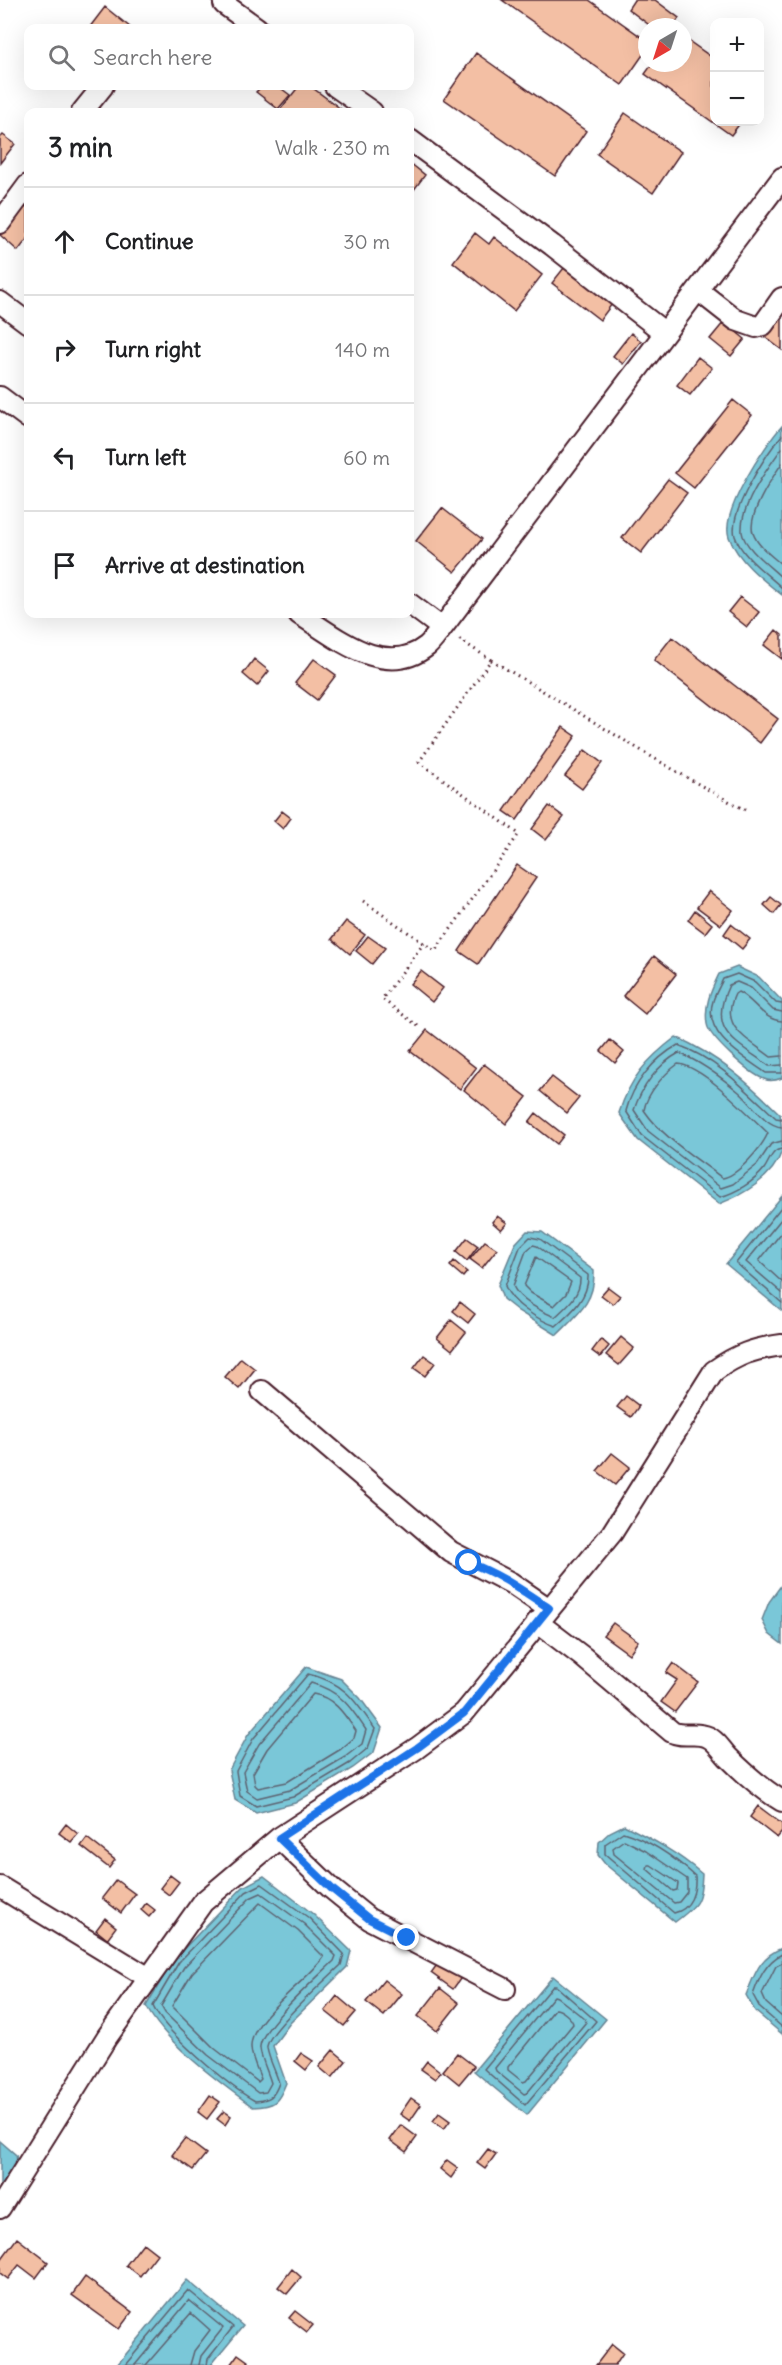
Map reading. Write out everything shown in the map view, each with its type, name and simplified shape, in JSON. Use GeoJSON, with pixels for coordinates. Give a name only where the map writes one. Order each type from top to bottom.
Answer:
{"type":"FeatureCollection","features":[{"type":"Feature","properties":{"kind":"street"},"geometry":{"type":"LineString","coordinates":[[224,4],[252,24]]}},
{"type":"Feature","properties":{"kind":"street"},"geometry":{"type":"LineString","coordinates":[[85,108],[100,90]]}},
{"type":"Feature","properties":{"kind":"street"},"geometry":{"type":"LineString","coordinates":[[341,90],[366,108]]}},
{"type":"Feature","properties":{"kind":"street"},"geometry":{"type":"LineString","coordinates":[[414,143],[552,245],[665,333]]}},
{"type":"Feature","properties":{"kind":"street"},"geometry":{"type":"LineString","coordinates":[[305,618],[363,654],[384,660],[411,655],[426,647],[699,291],[782,178]]}},
{"type":"Feature","properties":{"kind":"street"},"geometry":{"type":"LineString","coordinates":[[0,223],[24,190]]}},
{"type":"Feature","properties":{"kind":"street"},"geometry":{"type":"LineString","coordinates":[[699,291],[736,320],[756,327],[763,325],[782,298]]}},
{"type":"Feature","properties":{"kind":"street"},"geometry":{"type":"LineString","coordinates":[[0,302],[24,320]]}},
{"type":"Feature","properties":{"kind":"street"},"geometry":{"type":"LineString","coordinates":[[0,397],[24,415]]}},
{"type":"Feature","properties":{"kind":"street"},"geometry":{"type":"LineString","coordinates":[[414,607],[442,628]]}},
{"type":"Feature","properties":{"kind":"street"},"geometry":{"type":"LineString","coordinates":[[0,2208],[107,2037],[203,1902],[279,1838],[417,1748],[464,1713],[612,1533],[714,1371],[734,1357],[752,1350],[782,1345]]}},
{"type":"Feature","properties":{"kind":"street"},"geometry":{"type":"LineString","coordinates":[[262,1391],[452,1552],[511,1583],[583,1657],[672,1732],[678,1735],[698,1734],[708,1737],[764,1790],[782,1801]]}},
{"type":"Feature","properties":{"kind":"street"},"geometry":{"type":"LineString","coordinates":[[279,1838],[332,1889],[369,1919],[505,1989]]}},
{"type":"Feature","properties":{"kind":"street"},"geometry":{"type":"LineString","coordinates":[[0,1887],[149,1978]]}},
{"type":"Feature","properties":{"kind":"path"},"geometry":{"type":"LineString","coordinates":[[442,628],[681,776],[745,810]]}},
{"type":"Feature","properties":{"kind":"path"},"geometry":{"type":"LineString","coordinates":[[363,901],[435,951],[519,834],[419,762],[491,660]]}},
{"type":"Feature","properties":{"kind":"path"},"geometry":{"type":"LineString","coordinates":[[418,1026],[382,999],[424,943]]}},
{"type":"Feature","properties":{"kind":"water"},"geometry":{"type":"Polygon","coordinates":[[[782,426],[782,595],[738,554],[729,537],[728,526],[737,496],[746,479],[782,426]]]}},
{"type":"Feature","properties":{"kind":"water"},"geometry":{"type":"Polygon","coordinates":[[[737,967],[759,977],[782,1001],[782,1078],[769,1080],[758,1076],[731,1055],[709,1030],[706,1011],[713,986],[719,974],[737,967]]]}},
{"type":"Feature","properties":{"kind":"water"},"geometry":{"type":"Polygon","coordinates":[[[676,1037],[705,1052],[732,1071],[780,1114],[782,1151],[778,1161],[756,1184],[738,1196],[719,1204],[638,1140],[619,1113],[634,1079],[656,1053],[676,1037]]]}},
{"type":"Feature","properties":{"kind":"water"},"geometry":{"type":"Polygon","coordinates":[[[782,1196],[782,1311],[726,1264],[782,1196]]]}},
{"type":"Feature","properties":{"kind":"water"},"geometry":{"type":"Polygon","coordinates":[[[527,1231],[542,1232],[594,1271],[592,1291],[584,1307],[557,1335],[503,1299],[498,1285],[515,1244],[527,1231]]]}},
{"type":"Feature","properties":{"kind":"water"},"geometry":{"type":"Polygon","coordinates":[[[782,1584],[782,1644],[769,1634],[762,1620],[769,1602],[782,1584]]]}},
{"type":"Feature","properties":{"kind":"water"},"geometry":{"type":"Polygon","coordinates":[[[306,1667],[341,1679],[360,1698],[382,1728],[374,1752],[353,1768],[295,1803],[256,1813],[235,1800],[229,1770],[248,1735],[306,1667]]]}},
{"type":"Feature","properties":{"kind":"water"},"geometry":{"type":"Polygon","coordinates":[[[624,1825],[684,1859],[702,1874],[701,1890],[697,1902],[675,1922],[605,1864],[598,1855],[599,1842],[610,1832],[624,1825]]]}},
{"type":"Feature","properties":{"kind":"water"},"geometry":{"type":"Polygon","coordinates":[[[264,1876],[313,1914],[351,1951],[347,1967],[290,2023],[273,2046],[286,2083],[281,2095],[271,2104],[253,2107],[179,2048],[146,2006],[174,1959],[243,1887],[264,1876]]]}},
{"type":"Feature","properties":{"kind":"water"},"geometry":{"type":"Polygon","coordinates":[[[782,1948],[782,2034],[755,2011],[746,1995],[763,1961],[782,1948]]]}},
{"type":"Feature","properties":{"kind":"water"},"geometry":{"type":"Polygon","coordinates":[[[553,1976],[606,2019],[527,2115],[474,2071],[553,1976]]]}},
{"type":"Feature","properties":{"kind":"water"},"geometry":{"type":"Polygon","coordinates":[[[0,2141],[16,2155],[18,2168],[0,2194],[0,2141]]]}},
{"type":"Feature","properties":{"kind":"water"},"geometry":{"type":"Polygon","coordinates":[[[187,2280],[243,2326],[211,2365],[117,2365],[187,2280]]]}},
{"type":"Feature","properties":{"kind":"building"},"geometry":{"type":"Polygon","coordinates":[[[502,0],[589,0],[638,35],[638,62],[622,85],[502,0]]]}},
{"type":"Feature","properties":{"kind":"building"},"geometry":{"type":"Polygon","coordinates":[[[634,0],[655,0],[679,18],[640,18],[628,9],[634,0]]]}},
{"type":"Feature","properties":{"kind":"building"},"geometry":{"type":"Polygon","coordinates":[[[105,7],[126,24],[92,24],[105,7]]]}},
{"type":"Feature","properties":{"kind":"building"},"geometry":{"type":"Polygon","coordinates":[[[692,43],[710,56],[710,120],[645,74],[646,72],[692,72],[692,43]]]}},
{"type":"Feature","properties":{"kind":"building"},"geometry":{"type":"Polygon","coordinates":[[[476,53],[586,131],[555,176],[444,99],[476,53]]]}},
{"type":"Feature","properties":{"kind":"building"},"geometry":{"type":"Polygon","coordinates":[[[258,90],[283,90],[290,95],[277,108],[256,92],[258,90]]]}},
{"type":"Feature","properties":{"kind":"building"},"geometry":{"type":"Polygon","coordinates":[[[296,90],[315,90],[340,108],[282,108],[296,90]]]}},
{"type":"Feature","properties":{"kind":"building"},"geometry":{"type":"Polygon","coordinates":[[[625,113],[681,152],[653,193],[597,154],[625,113]]]}},
{"type":"Feature","properties":{"kind":"building"},"geometry":{"type":"Polygon","coordinates":[[[718,126],[738,126],[731,135],[718,126]]]}},
{"type":"Feature","properties":{"kind":"building"},"geometry":{"type":"Polygon","coordinates":[[[3,135],[15,144],[0,163],[0,138],[3,135]]]}},
{"type":"Feature","properties":{"kind":"building"},"geometry":{"type":"Polygon","coordinates":[[[414,166],[425,175],[414,190],[414,166]]]}},
{"type":"Feature","properties":{"kind":"building"},"geometry":{"type":"Polygon","coordinates":[[[24,205],[24,243],[18,251],[0,235],[24,205]]]}},
{"type":"Feature","properties":{"kind":"building"},"geometry":{"type":"Polygon","coordinates":[[[475,233],[489,244],[494,237],[542,275],[514,311],[453,262],[475,233]]]}},
{"type":"Feature","properties":{"kind":"building"},"geometry":{"type":"Polygon","coordinates":[[[568,263],[615,300],[600,320],[552,283],[568,263]]]}},
{"type":"Feature","properties":{"kind":"building"},"geometry":{"type":"Polygon","coordinates":[[[782,314],[782,350],[765,337],[782,314]]]}},
{"type":"Feature","properties":{"kind":"building"},"geometry":{"type":"Polygon","coordinates":[[[724,322],[745,339],[731,356],[710,339],[724,322]]]}},
{"type":"Feature","properties":{"kind":"building"},"geometry":{"type":"Polygon","coordinates":[[[631,333],[641,341],[623,364],[613,356],[631,333]]]}},
{"type":"Feature","properties":{"kind":"building"},"geometry":{"type":"Polygon","coordinates":[[[698,357],[712,368],[690,395],[677,385],[698,357]]]}},
{"type":"Feature","properties":{"kind":"building"},"geometry":{"type":"Polygon","coordinates":[[[733,400],[752,415],[694,488],[675,473],[733,400]]]}},
{"type":"Feature","properties":{"kind":"building"},"geometry":{"type":"Polygon","coordinates":[[[668,479],[687,493],[641,553],[622,538],[668,479]]]}},
{"type":"Feature","properties":{"kind":"building"},"geometry":{"type":"Polygon","coordinates":[[[442,508],[482,539],[455,572],[416,541],[442,508]]]}},
{"type":"Feature","properties":{"kind":"building"},"geometry":{"type":"Polygon","coordinates":[[[740,597],[759,612],[747,627],[728,612],[740,597]]]}},
{"type":"Feature","properties":{"kind":"building"},"geometry":{"type":"Polygon","coordinates":[[[776,630],[782,635],[782,659],[764,645],[776,630]]]}},
{"type":"Feature","properties":{"kind":"building"},"geometry":{"type":"Polygon","coordinates":[[[672,637],[778,719],[760,743],[654,660],[672,637]]]}},
{"type":"Feature","properties":{"kind":"building"},"geometry":{"type":"Polygon","coordinates":[[[254,659],[269,671],[257,686],[243,674],[254,659]]]}},
{"type":"Feature","properties":{"kind":"building"},"geometry":{"type":"Polygon","coordinates":[[[314,659],[336,675],[317,700],[295,683],[314,659]]]}},
{"type":"Feature","properties":{"kind":"building"},"geometry":{"type":"Polygon","coordinates":[[[563,727],[576,736],[517,820],[504,811],[563,727]]]}},
{"type":"Feature","properties":{"kind":"building"},"geometry":{"type":"Polygon","coordinates":[[[585,750],[602,763],[582,789],[565,776],[585,750]]]}},
{"type":"Feature","properties":{"kind":"building"},"geometry":{"type":"Polygon","coordinates":[[[549,806],[564,817],[546,840],[532,829],[549,806]]]}},
{"type":"Feature","properties":{"kind":"building"},"geometry":{"type":"Polygon","coordinates":[[[282,811],[291,818],[283,829],[274,821],[282,811]]]}},
{"type":"Feature","properties":{"kind":"building"},"geometry":{"type":"Polygon","coordinates":[[[517,865],[536,878],[478,964],[459,951],[517,865]]]}},
{"type":"Feature","properties":{"kind":"building"},"geometry":{"type":"Polygon","coordinates":[[[709,891],[733,910],[721,925],[697,907],[709,891]]]}},
{"type":"Feature","properties":{"kind":"building"},"geometry":{"type":"Polygon","coordinates":[[[771,897],[781,905],[774,914],[764,905],[771,897]]]}},
{"type":"Feature","properties":{"kind":"building"},"geometry":{"type":"Polygon","coordinates":[[[695,910],[712,924],[705,933],[688,920],[695,910]]]}},
{"type":"Feature","properties":{"kind":"building"},"geometry":{"type":"Polygon","coordinates":[[[346,921],[365,935],[350,954],[332,939],[346,921]]]}},
{"type":"Feature","properties":{"kind":"building"},"geometry":{"type":"Polygon","coordinates":[[[731,924],[750,939],[742,949],[724,934],[731,924]]]}},
{"type":"Feature","properties":{"kind":"building"},"geometry":{"type":"Polygon","coordinates":[[[368,936],[385,948],[372,964],[356,951],[368,936]]]}},
{"type":"Feature","properties":{"kind":"building"},"geometry":{"type":"Polygon","coordinates":[[[654,956],[676,974],[645,1014],[623,996],[654,956]]]}},
{"type":"Feature","properties":{"kind":"building"},"geometry":{"type":"Polygon","coordinates":[[[421,971],[443,988],[432,1002],[410,984],[421,971]]]}},
{"type":"Feature","properties":{"kind":"building"},"geometry":{"type":"Polygon","coordinates":[[[427,1030],[476,1068],[460,1089],[410,1051],[427,1030]]]}},
{"type":"Feature","properties":{"kind":"building"},"geometry":{"type":"Polygon","coordinates":[[[610,1040],[624,1052],[615,1063],[601,1051],[610,1040]]]}},
{"type":"Feature","properties":{"kind":"building"},"geometry":{"type":"Polygon","coordinates":[[[484,1064],[527,1097],[506,1124],[464,1090],[484,1064]]]}},
{"type":"Feature","properties":{"kind":"building"},"geometry":{"type":"Polygon","coordinates":[[[552,1077],[579,1098],[567,1113],[540,1091],[552,1077]]]}},
{"type":"Feature","properties":{"kind":"building"},"geometry":{"type":"Polygon","coordinates":[[[536,1113],[564,1135],[557,1144],[529,1122],[536,1113]]]}},
{"type":"Feature","properties":{"kind":"building"},"geometry":{"type":"Polygon","coordinates":[[[497,1216],[507,1223],[501,1230],[492,1222],[497,1216]]]}},
{"type":"Feature","properties":{"kind":"building"},"geometry":{"type":"Polygon","coordinates":[[[467,1238],[478,1246],[467,1261],[456,1252],[467,1238]]]}},
{"type":"Feature","properties":{"kind":"building"},"geometry":{"type":"Polygon","coordinates":[[[485,1241],[497,1249],[482,1268],[470,1259],[485,1241]]]}},
{"type":"Feature","properties":{"kind":"building"},"geometry":{"type":"Polygon","coordinates":[[[454,1261],[467,1272],[463,1277],[450,1266],[454,1261]]]}},
{"type":"Feature","properties":{"kind":"building"},"geometry":{"type":"Polygon","coordinates":[[[608,1287],[620,1296],[613,1304],[601,1295],[608,1287]]]}},
{"type":"Feature","properties":{"kind":"building"},"geometry":{"type":"Polygon","coordinates":[[[460,1302],[475,1314],[468,1323],[453,1311],[460,1302]]]}},
{"type":"Feature","properties":{"kind":"building"},"geometry":{"type":"Polygon","coordinates":[[[451,1320],[466,1332],[452,1350],[437,1338],[451,1320]]]}},
{"type":"Feature","properties":{"kind":"building"},"geometry":{"type":"Polygon","coordinates":[[[621,1337],[634,1348],[619,1365],[606,1355],[621,1337]]]}},
{"type":"Feature","properties":{"kind":"building"},"geometry":{"type":"Polygon","coordinates":[[[601,1339],[609,1346],[600,1357],[592,1351],[601,1339]]]}},
{"type":"Feature","properties":{"kind":"building"},"geometry":{"type":"Polygon","coordinates":[[[424,1355],[435,1363],[425,1376],[414,1368],[424,1355]]]}},
{"type":"Feature","properties":{"kind":"building"},"geometry":{"type":"Polygon","coordinates":[[[241,1358],[255,1369],[239,1389],[225,1377],[241,1358]]]}},
{"type":"Feature","properties":{"kind":"building"},"geometry":{"type":"Polygon","coordinates":[[[626,1396],[639,1406],[631,1417],[617,1407],[626,1396]]]}},
{"type":"Feature","properties":{"kind":"building"},"geometry":{"type":"Polygon","coordinates":[[[612,1453],[630,1467],[615,1485],[597,1471],[612,1453]]]}},
{"type":"Feature","properties":{"kind":"building"},"geometry":{"type":"Polygon","coordinates":[[[613,1623],[638,1641],[629,1654],[603,1635],[613,1623]]]}},
{"type":"Feature","properties":{"kind":"building"},"geometry":{"type":"Polygon","coordinates":[[[673,1663],[698,1682],[675,1712],[661,1702],[677,1680],[666,1673],[673,1663]]]}},
{"type":"Feature","properties":{"kind":"building"},"geometry":{"type":"Polygon","coordinates":[[[758,1806],[782,1824],[782,1832],[777,1838],[750,1817],[758,1806]]]}},
{"type":"Feature","properties":{"kind":"building"},"geometry":{"type":"Polygon","coordinates":[[[66,1824],[78,1834],[71,1842],[59,1833],[66,1824]]]}},
{"type":"Feature","properties":{"kind":"building"},"geometry":{"type":"Polygon","coordinates":[[[87,1838],[115,1860],[109,1868],[81,1846],[87,1838]]]}},
{"type":"Feature","properties":{"kind":"building"},"geometry":{"type":"Polygon","coordinates":[[[170,1875],[179,1882],[169,1895],[160,1888],[170,1875]]]}},
{"type":"Feature","properties":{"kind":"building"},"geometry":{"type":"Polygon","coordinates":[[[116,1880],[135,1894],[121,1913],[102,1898],[116,1880]]]}},
{"type":"Feature","properties":{"kind":"building"},"geometry":{"type":"Polygon","coordinates":[[[146,1903],[155,1910],[149,1917],[141,1910],[146,1903]]]}},
{"type":"Feature","properties":{"kind":"building"},"geometry":{"type":"Polygon","coordinates":[[[105,1918],[116,1927],[107,1939],[96,1930],[105,1918]]]}},
{"type":"Feature","properties":{"kind":"building"},"geometry":{"type":"Polygon","coordinates":[[[441,1959],[463,1975],[453,1989],[431,1973],[441,1959]]]}},
{"type":"Feature","properties":{"kind":"building"},"geometry":{"type":"Polygon","coordinates":[[[384,1980],[402,1994],[384,2016],[366,2002],[384,1980]]]}},
{"type":"Feature","properties":{"kind":"building"},"geometry":{"type":"Polygon","coordinates":[[[440,1988],[459,2003],[437,2031],[418,2016],[440,1988]]]}},
{"type":"Feature","properties":{"kind":"building"},"geometry":{"type":"Polygon","coordinates":[[[337,1996],[356,2012],[344,2026],[325,2011],[337,1996]]]}},
{"type":"Feature","properties":{"kind":"building"},"geometry":{"type":"Polygon","coordinates":[[[333,2050],[346,2061],[332,2078],[319,2067],[333,2050]]]}},
{"type":"Feature","properties":{"kind":"building"},"geometry":{"type":"Polygon","coordinates":[[[301,2053],[313,2061],[306,2070],[295,2061],[301,2053]]]}},
{"type":"Feature","properties":{"kind":"building"},"geometry":{"type":"Polygon","coordinates":[[[457,2053],[474,2066],[459,2084],[443,2071],[457,2053]]]}},
{"type":"Feature","properties":{"kind":"building"},"geometry":{"type":"Polygon","coordinates":[[[427,2061],[441,2072],[435,2079],[421,2069],[427,2061]]]}},
{"type":"Feature","properties":{"kind":"building"},"geometry":{"type":"Polygon","coordinates":[[[210,2095],[220,2102],[207,2119],[198,2112],[210,2095]]]}},
{"type":"Feature","properties":{"kind":"building"},"geometry":{"type":"Polygon","coordinates":[[[411,2098],[421,2105],[410,2121],[400,2114],[411,2098]]]}},
{"type":"Feature","properties":{"kind":"building"},"geometry":{"type":"Polygon","coordinates":[[[224,2111],[231,2116],[225,2125],[217,2119],[224,2111]]]}},
{"type":"Feature","properties":{"kind":"building"},"geometry":{"type":"Polygon","coordinates":[[[439,2113],[450,2121],[444,2129],[433,2121],[439,2113]]]}},
{"type":"Feature","properties":{"kind":"building"},"geometry":{"type":"Polygon","coordinates":[[[401,2125],[417,2137],[406,2152],[390,2140],[401,2125]]]}},
{"type":"Feature","properties":{"kind":"building"},"geometry":{"type":"Polygon","coordinates":[[[185,2138],[206,2154],[193,2170],[172,2155],[185,2138]]]}},
{"type":"Feature","properties":{"kind":"building"},"geometry":{"type":"Polygon","coordinates":[[[488,2149],[496,2154],[485,2169],[477,2163],[488,2149]]]}},
{"type":"Feature","properties":{"kind":"building"},"geometry":{"type":"Polygon","coordinates":[[[447,2160],[458,2168],[451,2178],[440,2169],[447,2160]]]}},
{"type":"Feature","properties":{"kind":"building"},"geometry":{"type":"Polygon","coordinates":[[[17,2238],[48,2262],[36,2278],[19,2265],[8,2279],[0,2273],[0,2261],[17,2238]]]}},
{"type":"Feature","properties":{"kind":"building"},"geometry":{"type":"Polygon","coordinates":[[[143,2243],[157,2254],[140,2276],[126,2265],[143,2243]]]}},
{"type":"Feature","properties":{"kind":"building"},"geometry":{"type":"Polygon","coordinates":[[[292,2269],[301,2277],[287,2294],[278,2287],[292,2269]]]}},
{"type":"Feature","properties":{"kind":"building"},"geometry":{"type":"Polygon","coordinates":[[[85,2277],[132,2312],[119,2329],[72,2295],[85,2277]]]}},
{"type":"Feature","properties":{"kind":"building"},"geometry":{"type":"Polygon","coordinates":[[[295,2311],[313,2325],[307,2332],[289,2318],[295,2311]]]}},
{"type":"Feature","properties":{"kind":"building"},"geometry":{"type":"Polygon","coordinates":[[[612,2344],[623,2353],[615,2365],[596,2365],[612,2344]]]}},
{"type":"Feature","properties":{"kind":"building"},"geometry":{"type":"Polygon","coordinates":[[[238,2354],[249,2362],[247,2365],[230,2365],[238,2354]]]}},
{"type":"Feature","properties":{"kind":"route"},"geometry":{"type":"LineString","coordinates":[[407,1938],[369,1919],[332,1889],[279,1838],[417,1748],[464,1713],[549,1608],[485,1568],[469,1563]]}}]}
